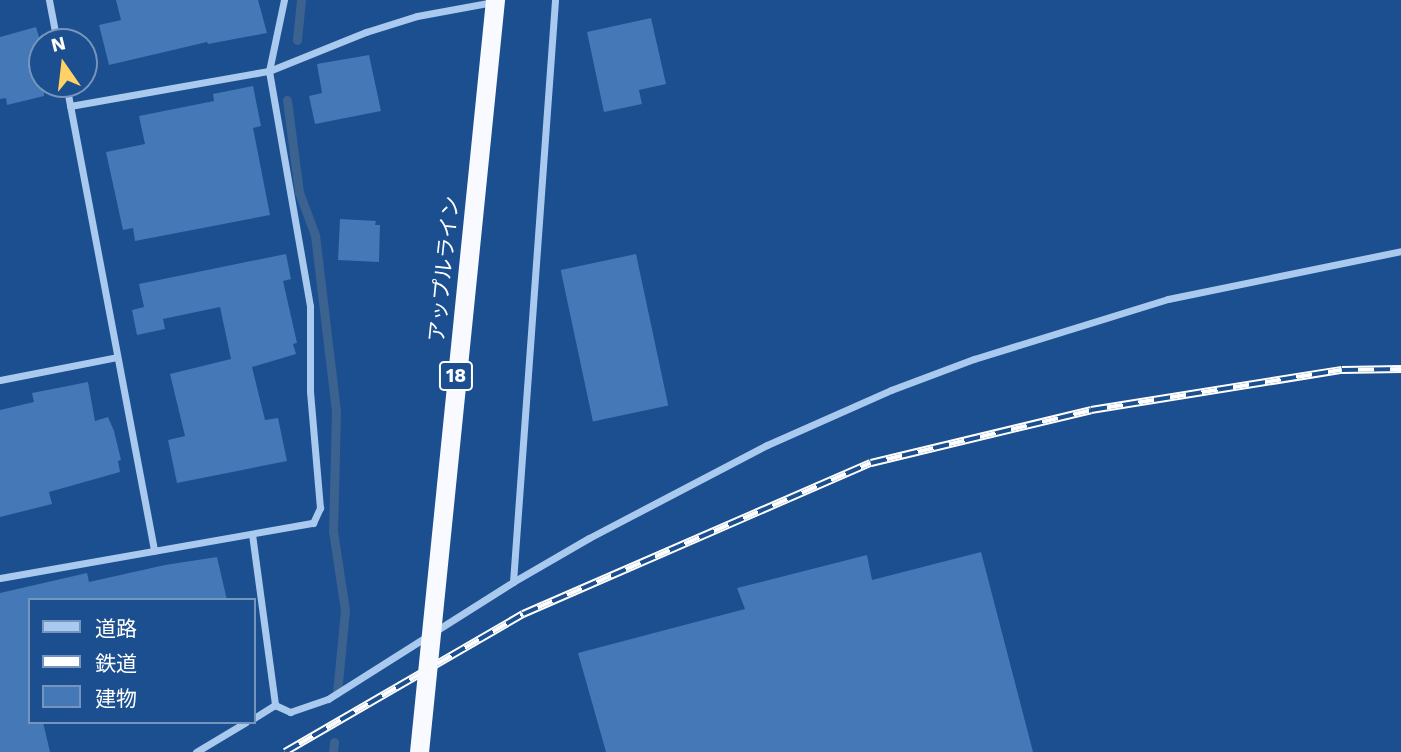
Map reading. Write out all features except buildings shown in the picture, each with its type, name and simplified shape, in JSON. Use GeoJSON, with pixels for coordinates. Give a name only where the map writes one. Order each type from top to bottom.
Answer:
{"type":"FeatureCollection","features":[{"type":"Feature","properties":{"kind":"highway","name":"アップルライン"},"geometry":{"type":"LineString","coordinates":[[419,752],[495,0]]}},
{"type":"Feature","properties":{"kind":"street"},"geometry":{"type":"LineString","coordinates":[[49,0],[54,28]]}},
{"type":"Feature","properties":{"kind":"street"},"geometry":{"type":"LineString","coordinates":[[0,578],[313,523],[320,508],[310,391],[310,306],[269,71],[284,0]]}},
{"type":"Feature","properties":{"kind":"street"},"geometry":{"type":"LineString","coordinates":[[70,106],[269,71],[366,32],[417,16],[504,0]]}},
{"type":"Feature","properties":{"kind":"street"},"geometry":{"type":"LineString","coordinates":[[513,582],[555,0]]}},
{"type":"Feature","properties":{"kind":"street"},"geometry":{"type":"LineString","coordinates":[[69,98],[154,551]]}},
{"type":"Feature","properties":{"kind":"street"},"geometry":{"type":"LineString","coordinates":[[275,705],[290,712],[328,699],[513,582],[589,538],[768,446],[891,390],[962,364],[1168,299],[1401,251]]}},
{"type":"Feature","properties":{"kind":"street"},"geometry":{"type":"LineString","coordinates":[[0,380],[117,357]]}},
{"type":"Feature","properties":{"kind":"street"},"geometry":{"type":"LineString","coordinates":[[252,534],[275,705]]}},
{"type":"Feature","properties":{"kind":"street"},"geometry":{"type":"LineString","coordinates":[[256,717],[275,705]]}},
{"type":"Feature","properties":{"kind":"street"},"geometry":{"type":"LineString","coordinates":[[196,752],[243,724]]}},
{"type":"Feature","properties":{"kind":"waterway"},"geometry":{"type":"LineString","coordinates":[[297,40],[301,0]]}},
{"type":"Feature","properties":{"kind":"waterway"},"geometry":{"type":"LineString","coordinates":[[287,100],[299,192],[315,235],[336,411],[333,531],[345,610],[337,693]]}},
{"type":"Feature","properties":{"kind":"waterway"},"geometry":{"type":"LineString","coordinates":[[333,752],[334,742]]}},
{"type":"Feature","properties":{"kind":"railway"},"geometry":{"type":"LineString","coordinates":[[285,752],[523,614],[871,463],[1091,410],[1342,370],[1401,369]]}}]}
